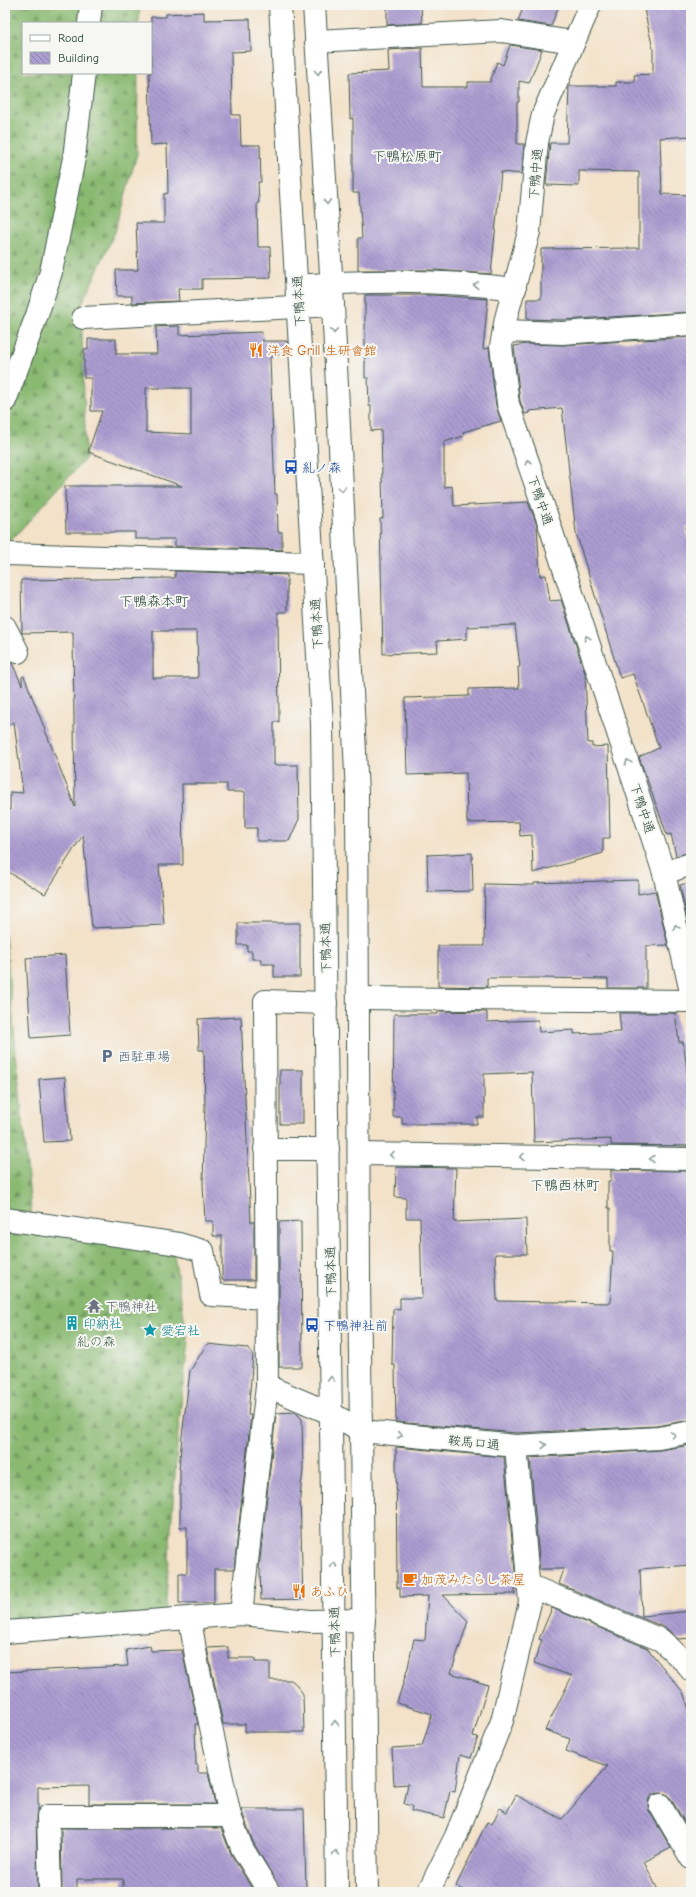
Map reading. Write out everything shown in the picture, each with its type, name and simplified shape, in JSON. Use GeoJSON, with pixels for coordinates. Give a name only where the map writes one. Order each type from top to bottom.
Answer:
{"type":"FeatureCollection","features":[{"type":"Feature","properties":{"kind":"main road"},"geometry":{"type":"LineString","coordinates":[[89,22],[92,5]]}},
{"type":"Feature","properties":{"kind":"main road","name":"下鴨本通"},"geometry":{"type":"LineString","coordinates":[[280,5],[322,724],[337,1892]]}},
{"type":"Feature","properties":{"kind":"main road"},"geometry":{"type":"LineString","coordinates":[[314,5],[333,305],[357,793],[359,1154],[367,1892]]}},
{"type":"Feature","properties":{"kind":"main road","name":"下鴨中通"},"geometry":{"type":"LineString","coordinates":[[590,5],[543,114],[537,142],[529,232],[501,346],[508,404],[549,522],[664,873],[690,983]]}},
{"type":"Feature","properties":{"kind":"main road"},"geometry":{"type":"LineString","coordinates":[[316,41],[501,31],[573,42]]}},
{"type":"Feature","properties":{"kind":"main road"},"geometry":{"type":"LineString","coordinates":[[5,401],[37,315],[51,272],[74,158],[84,74]]}},
{"type":"Feature","properties":{"kind":"main road"},"geometry":{"type":"LineString","coordinates":[[83,318],[298,296],[331,283],[428,283],[515,288]]}},
{"type":"Feature","properties":{"kind":"main road"},"geometry":{"type":"LineString","coordinates":[[298,296],[333,305]]}},
{"type":"Feature","properties":{"kind":"main road"},"geometry":{"type":"LineString","coordinates":[[504,331],[562,333],[691,324]]}},
{"type":"Feature","properties":{"kind":"main road"},"geometry":{"type":"LineString","coordinates":[[5,554],[313,563]]}},
{"type":"Feature","properties":{"kind":"main road"},"geometry":{"type":"LineString","coordinates":[[5,627],[18,652]]}},
{"type":"Feature","properties":{"kind":"main road"},"geometry":{"type":"LineString","coordinates":[[664,873],[691,864]]}},
{"type":"Feature","properties":{"kind":"main road"},"geometry":{"type":"LineString","coordinates":[[358,998],[691,1001]]}},
{"type":"Feature","properties":{"kind":"main road"},"geometry":{"type":"LineString","coordinates":[[241,1614],[267,1386],[265,1001],[326,1003]]}},
{"type":"Feature","properties":{"kind":"main road"},"geometry":{"type":"LineString","coordinates":[[265,1149],[328,1149]]}},
{"type":"Feature","properties":{"kind":"main road"},"geometry":{"type":"LineString","coordinates":[[359,1154],[691,1159]]}},
{"type":"Feature","properties":{"kind":"main road"},"geometry":{"type":"LineString","coordinates":[[5,1219],[179,1244],[203,1251],[211,1295],[266,1298]]}},
{"type":"Feature","properties":{"kind":"main road","name":"鞍馬口通"},"geometry":{"type":"LineString","coordinates":[[267,1386],[332,1414],[362,1431],[516,1446],[659,1438],[691,1432]]}},
{"type":"Feature","properties":{"kind":"main road"},"geometry":{"type":"LineString","coordinates":[[428,1892],[456,1836],[502,1721],[530,1602],[516,1446]]}},
{"type":"Feature","properties":{"kind":"main road"},"geometry":{"type":"LineString","coordinates":[[528,1585],[661,1640],[689,1666],[691,1670]]}},
{"type":"Feature","properties":{"kind":"main road"},"geometry":{"type":"LineString","coordinates":[[5,1632],[241,1614],[310,1621],[364,1620]]}},
{"type":"Feature","properties":{"kind":"main road"},"geometry":{"type":"LineString","coordinates":[[190,1619],[197,1662],[230,1816],[242,1848],[269,1892]]}},
{"type":"Feature","properties":{"kind":"main road"},"geometry":{"type":"LineString","coordinates":[[660,1805],[691,1858]]}},
{"type":"Feature","properties":{"kind":"main road"},"geometry":{"type":"LineString","coordinates":[[50,1892],[48,1816],[230,1816]]}},
{"type":"Feature","properties":{"kind":"green space"},"geometry":{"type":"Polygon","coordinates":[[[5,5],[140,5],[139,22],[22,22],[22,74],[138,74],[137,154],[115,232],[81,306],[86,458],[5,547],[5,5]]]}},
{"type":"Feature","properties":{"kind":"green space","name":"糺の森"},"geometry":{"type":"Polygon","coordinates":[[[5,935],[32,1220],[171,1236],[188,1342],[178,1433],[165,1614],[5,1622],[5,935]]]}},
{"type":"Feature","properties":{"kind":"building"},"geometry":{"type":"Polygon","coordinates":[[[387,5],[421,5],[422,23],[387,25],[387,5]]]}},
{"type":"Feature","properties":{"kind":"building"},"geometry":{"type":"Polygon","coordinates":[[[524,5],[559,5],[551,26],[518,21],[524,5]]]}},
{"type":"Feature","properties":{"kind":"building"},"geometry":{"type":"Polygon","coordinates":[[[643,5],[691,5],[691,136],[660,138],[662,194],[691,195],[691,312],[562,320],[527,319],[527,299],[541,299],[541,249],[639,248],[639,172],[579,171],[579,186],[546,185],[550,143],[567,143],[569,86],[616,86],[616,82],[635,82],[634,75],[653,74],[653,49],[643,5]]]}},
{"type":"Feature","properties":{"kind":"building"},"geometry":{"type":"Polygon","coordinates":[[[204,12],[204,20],[250,19],[251,51],[231,52],[232,115],[240,115],[241,145],[260,145],[261,182],[258,182],[259,203],[257,203],[258,247],[270,247],[271,278],[202,279],[202,289],[178,289],[179,301],[132,303],[132,296],[117,296],[116,270],[138,270],[136,223],[164,223],[164,194],[168,193],[167,144],[151,145],[149,74],[152,74],[151,17],[166,17],[166,14],[204,12]]]}},
{"type":"Feature","properties":{"kind":"building"},"geometry":{"type":"Polygon","coordinates":[[[510,45],[542,50],[529,83],[519,81],[519,102],[517,102],[517,144],[524,144],[522,174],[501,172],[491,274],[434,270],[358,270],[358,238],[362,238],[359,193],[353,193],[353,118],[350,119],[349,73],[389,71],[388,50],[422,48],[423,87],[468,87],[468,82],[490,82],[497,62],[503,65],[510,45]]]}},
{"type":"Feature","properties":{"kind":"building"},"geometry":{"type":"Polygon","coordinates":[[[365,295],[433,295],[488,299],[483,349],[489,348],[496,406],[501,421],[463,432],[464,436],[444,442],[444,487],[452,486],[454,506],[528,502],[537,525],[540,576],[546,575],[550,601],[561,600],[585,673],[588,743],[592,743],[592,747],[608,746],[610,838],[603,838],[603,853],[533,873],[532,835],[520,836],[519,822],[467,823],[466,773],[407,775],[405,698],[469,696],[469,689],[519,688],[518,667],[520,667],[515,625],[467,627],[467,639],[437,641],[438,652],[383,654],[380,519],[383,518],[381,430],[371,431],[371,406],[369,406],[368,378],[365,378],[365,295]]]}},
{"type":"Feature","properties":{"kind":"building"},"geometry":{"type":"Polygon","coordinates":[[[179,326],[179,335],[262,332],[263,341],[287,341],[288,349],[270,358],[275,494],[277,494],[278,532],[282,532],[282,550],[175,546],[175,539],[135,539],[135,532],[66,532],[65,486],[182,486],[88,452],[102,411],[91,411],[91,378],[84,378],[84,349],[88,349],[88,339],[116,339],[116,354],[157,354],[156,327],[179,326]],[[146,388],[146,432],[191,434],[191,388],[146,388]]]}},
{"type":"Feature","properties":{"kind":"building"},"geometry":{"type":"Polygon","coordinates":[[[691,337],[691,525],[686,527],[691,548],[691,852],[676,856],[671,834],[667,835],[639,757],[659,748],[633,674],[620,678],[576,533],[562,408],[529,411],[529,413],[525,414],[520,401],[514,346],[527,344],[563,345],[691,337]]]}},
{"type":"Feature","properties":{"kind":"building"},"geometry":{"type":"Polygon","coordinates":[[[175,571],[287,575],[287,612],[278,612],[279,722],[274,722],[274,765],[298,765],[299,819],[289,841],[257,841],[257,828],[245,828],[245,792],[227,792],[227,784],[182,784],[183,865],[159,865],[164,925],[92,928],[83,835],[45,894],[5,870],[5,809],[10,810],[10,792],[23,793],[14,722],[5,726],[5,654],[12,663],[22,685],[22,677],[24,676],[75,807],[73,632],[22,633],[21,580],[175,578],[175,571]],[[153,631],[153,678],[198,678],[197,631],[153,631]]]}},
{"type":"Feature","properties":{"kind":"building"},"geometry":{"type":"Polygon","coordinates":[[[472,853],[473,891],[428,892],[427,855],[472,853]]]}},
{"type":"Feature","properties":{"kind":"building"},"geometry":{"type":"Polygon","coordinates":[[[638,880],[638,894],[655,891],[668,945],[646,946],[646,988],[608,988],[608,979],[536,978],[487,978],[487,987],[438,986],[438,946],[484,946],[485,884],[534,885],[534,883],[638,880]]]}},
{"type":"Feature","properties":{"kind":"building"},"geometry":{"type":"Polygon","coordinates":[[[691,882],[691,936],[680,885],[691,882]]]}},
{"type":"Feature","properties":{"kind":"building"},"geometry":{"type":"Polygon","coordinates":[[[238,923],[300,923],[300,977],[274,977],[274,964],[261,964],[261,959],[252,959],[252,951],[247,951],[247,945],[238,945],[238,923]]]}},
{"type":"Feature","properties":{"kind":"building"},"geometry":{"type":"Polygon","coordinates":[[[65,955],[70,1035],[31,1038],[26,958],[65,955]]]}},
{"type":"Feature","properties":{"kind":"building"},"geometry":{"type":"Polygon","coordinates":[[[438,1011],[487,1012],[487,1022],[538,1020],[539,1032],[574,1030],[574,1034],[621,1032],[619,1013],[675,1013],[679,1042],[683,1042],[686,1062],[691,1109],[691,1146],[611,1145],[611,1139],[534,1142],[532,1072],[484,1074],[484,1117],[477,1117],[477,1124],[402,1124],[402,1117],[393,1117],[394,1014],[438,1014],[438,1011]]]}},
{"type":"Feature","properties":{"kind":"building"},"geometry":{"type":"Polygon","coordinates":[[[241,1017],[251,1222],[254,1222],[254,1280],[222,1280],[222,1236],[213,1236],[213,1221],[205,1221],[203,1184],[205,1108],[204,1050],[199,1050],[198,1019],[241,1017]]]}},
{"type":"Feature","properties":{"kind":"building"},"geometry":{"type":"Polygon","coordinates":[[[280,1070],[303,1070],[303,1124],[280,1124],[280,1070]]]}},
{"type":"Feature","properties":{"kind":"building"},"geometry":{"type":"Polygon","coordinates":[[[65,1077],[70,1141],[44,1142],[39,1079],[65,1077]]]}},
{"type":"Feature","properties":{"kind":"building"},"geometry":{"type":"Polygon","coordinates":[[[396,1167],[456,1168],[454,1222],[526,1219],[527,1254],[495,1254],[497,1301],[610,1303],[613,1251],[610,1251],[610,1208],[608,1208],[608,1181],[611,1181],[611,1170],[691,1171],[691,1420],[657,1426],[516,1433],[396,1422],[395,1365],[392,1365],[393,1309],[400,1310],[400,1298],[422,1298],[420,1218],[406,1218],[406,1198],[395,1197],[396,1167]]]}},
{"type":"Feature","properties":{"kind":"building"},"geometry":{"type":"Polygon","coordinates":[[[301,1221],[302,1367],[279,1367],[279,1222],[301,1221]]]}},
{"type":"Feature","properties":{"kind":"building"},"geometry":{"type":"Polygon","coordinates":[[[207,1344],[247,1348],[253,1355],[248,1415],[251,1415],[234,1569],[214,1569],[214,1603],[179,1603],[179,1573],[187,1573],[187,1527],[180,1527],[179,1469],[182,1436],[190,1371],[207,1344]]]}},
{"type":"Feature","properties":{"kind":"building"},"geometry":{"type":"Polygon","coordinates":[[[295,1412],[302,1419],[303,1470],[300,1496],[303,1599],[261,1600],[259,1569],[276,1413],[295,1412]]]}},
{"type":"Feature","properties":{"kind":"building"},"geometry":{"type":"Polygon","coordinates":[[[691,1445],[691,1565],[640,1569],[642,1616],[691,1611],[691,1638],[678,1639],[666,1628],[559,1584],[564,1569],[540,1569],[530,1458],[660,1450],[691,1445]]]}},
{"type":"Feature","properties":{"kind":"building"},"geometry":{"type":"Polygon","coordinates":[[[396,1447],[504,1457],[515,1571],[515,1594],[443,1595],[468,1621],[451,1673],[488,1685],[473,1736],[478,1737],[471,1758],[460,1755],[455,1792],[450,1791],[444,1818],[411,1811],[412,1806],[404,1804],[408,1784],[394,1785],[392,1748],[422,1746],[432,1714],[397,1703],[408,1667],[414,1639],[425,1640],[428,1596],[400,1597],[400,1588],[397,1588],[396,1447]]]}},
{"type":"Feature","properties":{"kind":"building"},"geometry":{"type":"Polygon","coordinates":[[[552,1608],[647,1648],[683,1692],[691,1715],[691,1833],[671,1799],[666,1794],[653,1794],[649,1798],[649,1811],[671,1848],[644,1862],[659,1892],[468,1892],[456,1886],[487,1822],[492,1824],[500,1808],[507,1812],[516,1795],[562,1819],[608,1766],[566,1751],[570,1739],[545,1730],[572,1676],[534,1663],[542,1640],[539,1639],[552,1608]]]}},
{"type":"Feature","properties":{"kind":"building"},"geometry":{"type":"Polygon","coordinates":[[[150,1646],[151,1651],[182,1650],[198,1724],[195,1724],[196,1765],[198,1765],[198,1773],[208,1773],[215,1804],[89,1804],[89,1786],[38,1787],[38,1809],[36,1816],[38,1892],[5,1892],[5,1672],[128,1666],[126,1650],[150,1646]]]}},
{"type":"Feature","properties":{"kind":"building"},"geometry":{"type":"Polygon","coordinates":[[[228,1647],[228,1658],[255,1658],[255,1662],[270,1662],[270,1680],[291,1680],[296,1684],[303,1694],[304,1732],[245,1732],[245,1724],[223,1724],[207,1648],[228,1647]]]}},
{"type":"Feature","properties":{"kind":"building"},"geometry":{"type":"Polygon","coordinates":[[[241,1809],[304,1809],[306,1890],[281,1890],[253,1842],[241,1809]]]}},
{"type":"Feature","properties":{"kind":"building"},"geometry":{"type":"Polygon","coordinates":[[[61,1828],[221,1828],[231,1854],[254,1892],[123,1891],[123,1879],[77,1879],[77,1892],[62,1892],[61,1828]]]}},
{"type":"Feature","properties":{"kind":"place","name":"洋食 Grill 生研會館"},"geometry":{"type":"Point","coordinates":[256,350]}},
{"type":"Feature","properties":{"kind":"place","name":"糺ノ森"},"geometry":{"type":"Point","coordinates":[291,467]}},
{"type":"Feature","properties":{"kind":"place","name":"西駐車場"},"geometry":{"type":"Point","coordinates":[107,1056]}},
{"type":"Feature","properties":{"kind":"place","name":"下鴨神社"},"geometry":{"type":"Point","coordinates":[94,1306]}},
{"type":"Feature","properties":{"kind":"place","name":"印納社"},"geometry":{"type":"Point","coordinates":[72,1323]}},
{"type":"Feature","properties":{"kind":"place","name":"下鴨神社前"},"geometry":{"type":"Point","coordinates":[312,1325]}},
{"type":"Feature","properties":{"kind":"place","name":"愛宕社"},"geometry":{"type":"Point","coordinates":[150,1330]}},
{"type":"Feature","properties":{"kind":"place","name":"加茂みたらし茶屋"},"geometry":{"type":"Point","coordinates":[410,1579]}},
{"type":"Feature","properties":{"kind":"place","name":"あふひ"},"geometry":{"type":"Point","coordinates":[299,1591]}},
{"type":"Feature","properties":{"kind":"district","name":"下鴨松原町"},"geometry":{"type":"Point","coordinates":[407,156]}},
{"type":"Feature","properties":{"kind":"district","name":"下鴨森本町"},"geometry":{"type":"Point","coordinates":[154,601]}},
{"type":"Feature","properties":{"kind":"district","name":"下鴨西林町"},"geometry":{"type":"Point","coordinates":[565,1185]}}]}
